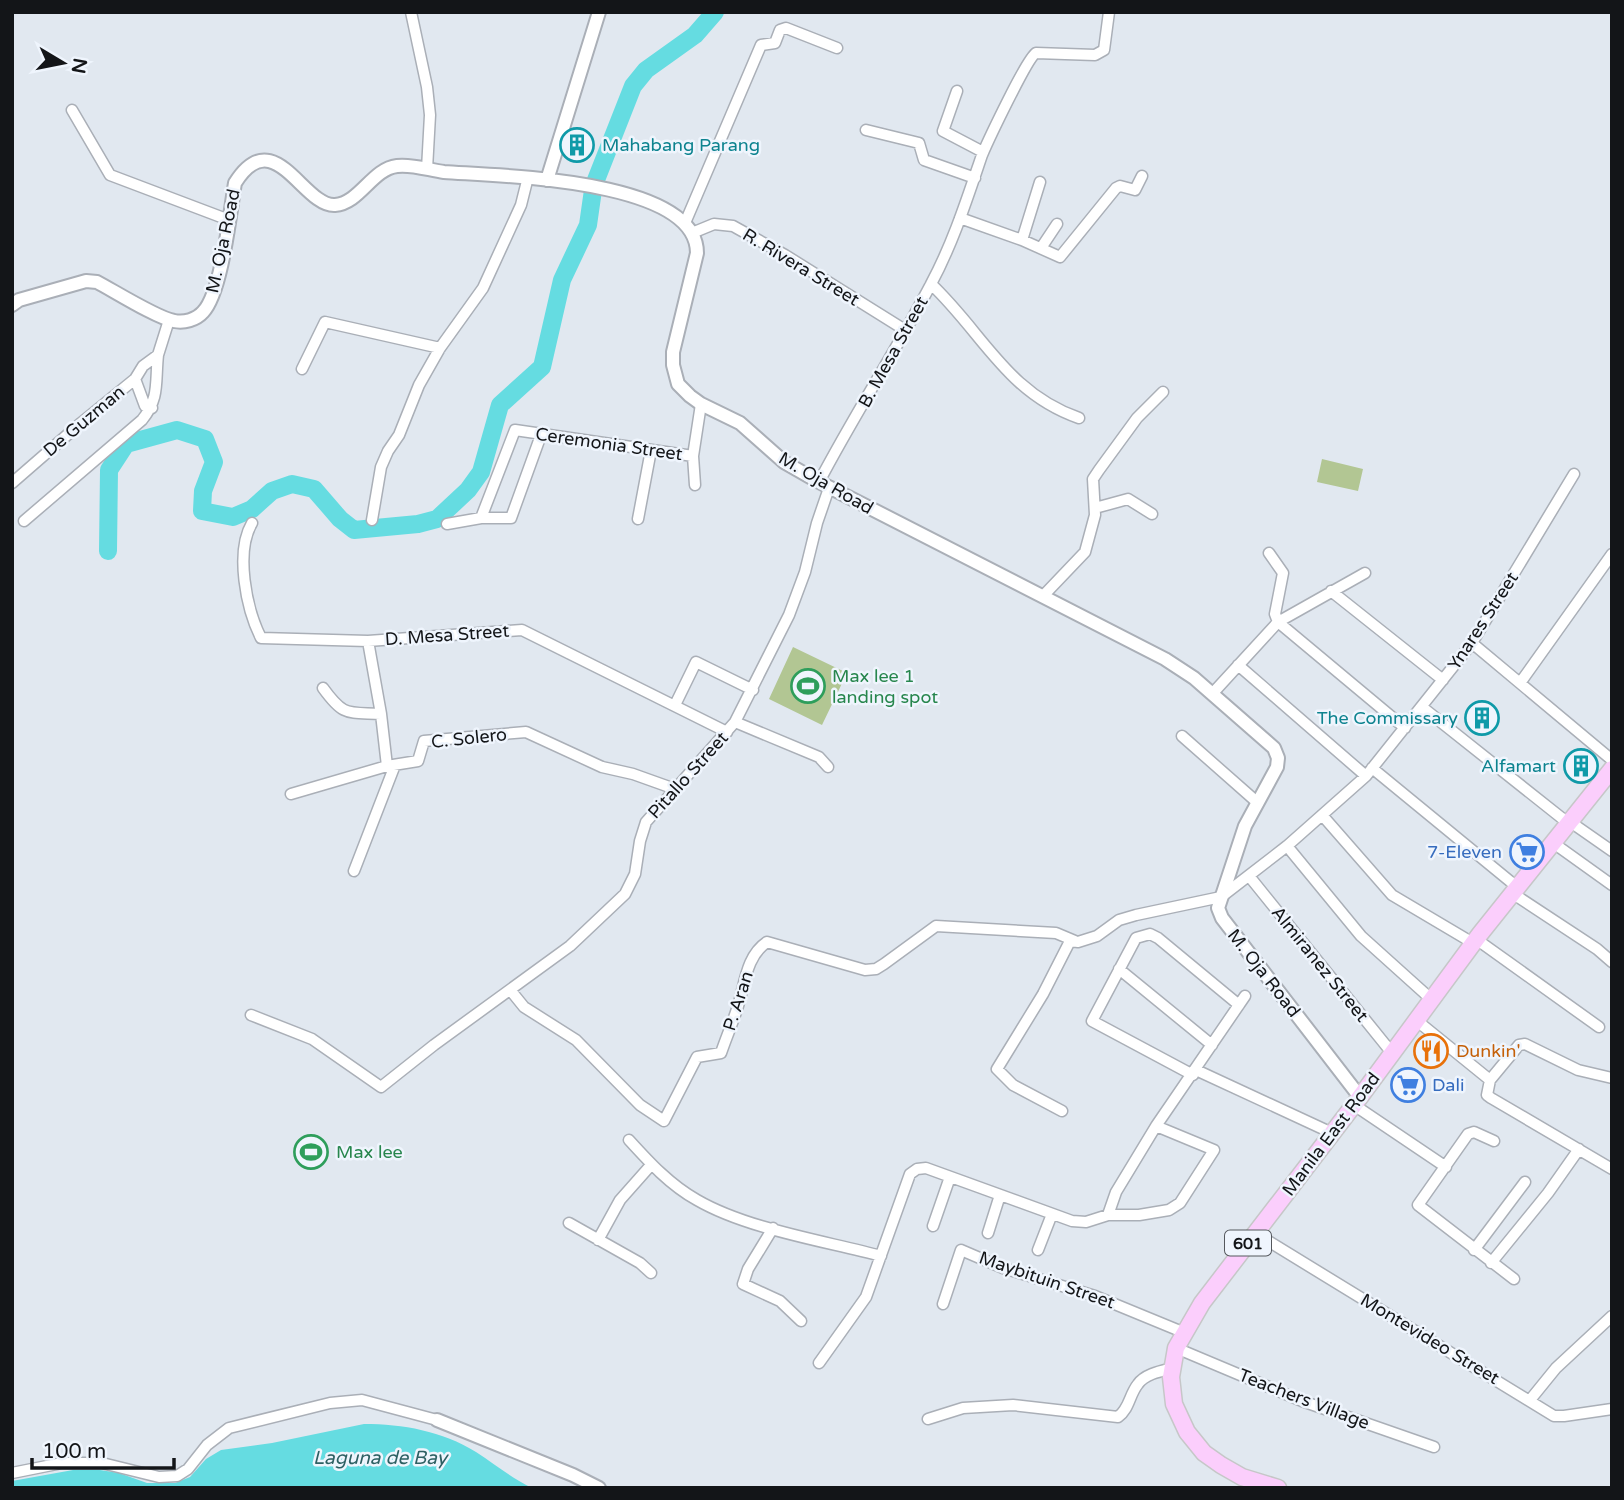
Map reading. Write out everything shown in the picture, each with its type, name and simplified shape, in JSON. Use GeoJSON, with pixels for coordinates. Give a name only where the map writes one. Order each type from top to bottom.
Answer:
{"type":"FeatureCollection","features":[{"type":"Feature","properties":{"kind":"main road","name":"Manila East Road"},"geometry":{"type":"LineString","coordinates":[[1278,1488],[1242,1477],[1204,1453],[1187,1432],[1174,1404],[1171,1377],[1176,1348],[1202,1303],[1357,1101],[1474,941],[1610,771]]}},
{"type":"Feature","properties":{"kind":"street"},"geometry":{"type":"LineString","coordinates":[[411,12],[427,87],[430,115],[427,169]]}},
{"type":"Feature","properties":{"kind":"street"},"geometry":{"type":"LineString","coordinates":[[547,180],[599,12]]}},
{"type":"Feature","properties":{"kind":"street","name":"B. Mesa Street"},"geometry":{"type":"LineString","coordinates":[[824,485],[931,284],[960,218],[995,124],[1031,56],[1036,53],[1096,55],[1104,50],[1109,12]]}},
{"type":"Feature","properties":{"kind":"street"},"geometry":{"type":"LineString","coordinates":[[689,228],[761,45],[775,43],[780,30],[786,28],[837,48]]}},
{"type":"Feature","properties":{"kind":"street"},"geometry":{"type":"LineString","coordinates":[[957,91],[943,131],[984,152]]}},
{"type":"Feature","properties":{"kind":"street"},"geometry":{"type":"LineString","coordinates":[[72,110],[110,175],[229,220]]}},
{"type":"Feature","properties":{"kind":"street"},"geometry":{"type":"LineString","coordinates":[[866,130],[919,143],[924,160],[975,178]]}},
{"type":"Feature","properties":{"kind":"street","name":"M. Oja Road"},"geometry":{"type":"LineString","coordinates":[[169,320],[188,321],[204,312],[217,281],[235,183],[247,169],[266,160],[279,165],[320,200],[336,205],[352,198],[388,167],[401,165],[528,177],[634,194],[659,207],[689,228],[697,242],[697,253],[675,338],[673,365],[678,384],[701,404],[740,423],[784,462],[824,485],[1165,659],[1270,743],[1279,758],[1273,778],[1245,827],[1219,908],[1222,918],[1357,1101]]}},
{"type":"Feature","properties":{"kind":"street"},"geometry":{"type":"LineString","coordinates":[[960,218],[1060,257],[1116,188],[1120,186],[1135,190],[1142,176]]}},
{"type":"Feature","properties":{"kind":"street"},"geometry":{"type":"LineString","coordinates":[[372,520],[381,467],[399,435],[419,385],[440,348],[482,288],[521,205],[528,177]]}},
{"type":"Feature","properties":{"kind":"street"},"geometry":{"type":"LineString","coordinates":[[1022,240],[1040,182]]}},
{"type":"Feature","properties":{"kind":"street","name":"R. Rivera Street"},"geometry":{"type":"LineString","coordinates":[[689,228],[714,224],[733,226],[905,330]]}},
{"type":"Feature","properties":{"kind":"street"},"geometry":{"type":"LineString","coordinates":[[1041,248],[1057,224]]}},
{"type":"Feature","properties":{"kind":"street"},"geometry":{"type":"LineString","coordinates":[[12,305],[19,300],[48,291],[86,281],[97,282],[169,320]]}},
{"type":"Feature","properties":{"kind":"street"},"geometry":{"type":"LineString","coordinates":[[931,284],[949,300],[1013,378],[1033,396],[1079,418]]}},
{"type":"Feature","properties":{"kind":"street","name":"De Guzman"},"geometry":{"type":"LineString","coordinates":[[12,483],[135,379],[143,366],[158,355],[169,320]]}},
{"type":"Feature","properties":{"kind":"street"},"geometry":{"type":"LineString","coordinates":[[302,369],[326,322],[440,348]]}},
{"type":"Feature","properties":{"kind":"street"},"geometry":{"type":"LineString","coordinates":[[24,521],[142,420],[152,408],[157,390],[158,355]]}},
{"type":"Feature","properties":{"kind":"street"},"geometry":{"type":"LineString","coordinates":[[135,379],[145,406],[152,408]]}},
{"type":"Feature","properties":{"kind":"street"},"geometry":{"type":"LineString","coordinates":[[1043,596],[1085,552],[1095,508],[1092,486],[1099,470],[1137,418],[1163,392]]}},
{"type":"Feature","properties":{"kind":"street","name":"Ceremonia Street"},"geometry":{"type":"LineString","coordinates":[[481,518],[514,430],[693,456],[701,404]]}},
{"type":"Feature","properties":{"kind":"street"},"geometry":{"type":"LineString","coordinates":[[447,524],[481,518],[511,518],[541,435]]}},
{"type":"Feature","properties":{"kind":"street"},"geometry":{"type":"LineString","coordinates":[[638,519],[651,450]]}},
{"type":"Feature","properties":{"kind":"street"},"geometry":{"type":"LineString","coordinates":[[693,456],[695,485]]}},
{"type":"Feature","properties":{"kind":"street","name":"Ynares Street"},"geometry":{"type":"LineString","coordinates":[[1221,897],[1287,846],[1369,772],[1472,643],[1574,474]]}},
{"type":"Feature","properties":{"kind":"street","name":"Pitallo Street"},"geometry":{"type":"LineString","coordinates":[[251,1014],[312,1039],[381,1087],[570,946],[625,894],[635,874],[646,822],[727,732],[753,690],[789,615],[805,572],[824,485]]}},
{"type":"Feature","properties":{"kind":"street"},"geometry":{"type":"LineString","coordinates":[[1095,508],[1128,499],[1152,514]]}},
{"type":"Feature","properties":{"kind":"street","name":"D. Mesa Street"},"geometry":{"type":"LineString","coordinates":[[251,523],[246,534],[243,573],[255,626],[261,638],[368,641],[522,629],[727,732]]}},
{"type":"Feature","properties":{"kind":"street"},"geometry":{"type":"LineString","coordinates":[[1269,553],[1283,573],[1275,614],[1278,622],[1405,728]]}},
{"type":"Feature","properties":{"kind":"street"},"geometry":{"type":"LineString","coordinates":[[1520,683],[1612,554]]}},
{"type":"Feature","properties":{"kind":"street"},"geometry":{"type":"LineString","coordinates":[[1212,694],[1278,622],[1364,573]]}},
{"type":"Feature","properties":{"kind":"street"},"geometry":{"type":"LineString","coordinates":[[1331,591],[1443,680]]}},
{"type":"Feature","properties":{"kind":"street"},"geometry":{"type":"LineString","coordinates":[[354,871],[391,766],[368,641]]}},
{"type":"Feature","properties":{"kind":"street"},"geometry":{"type":"LineString","coordinates":[[1472,643],[1520,683],[1610,771]]}},
{"type":"Feature","properties":{"kind":"street"},"geometry":{"type":"LineString","coordinates":[[675,705],[696,662],[753,690]]}},
{"type":"Feature","properties":{"kind":"street"},"geometry":{"type":"LineString","coordinates":[[1238,665],[1514,890],[1612,962]]}},
{"type":"Feature","properties":{"kind":"street"},"geometry":{"type":"LineString","coordinates":[[323,688],[338,708],[345,712],[381,714]]}},
{"type":"Feature","properties":{"kind":"street"},"geometry":{"type":"LineString","coordinates":[[1422,707],[1569,822],[1612,851]]}},
{"type":"Feature","properties":{"kind":"street"},"geometry":{"type":"LineString","coordinates":[[735,722],[819,757],[828,767]]}},
{"type":"Feature","properties":{"kind":"street","name":"C. Solero"},"geometry":{"type":"LineString","coordinates":[[391,766],[418,761],[424,741],[526,732],[602,767],[633,774],[675,789]]}},
{"type":"Feature","properties":{"kind":"street"},"geometry":{"type":"LineString","coordinates":[[1182,736],[1258,803]]}},
{"type":"Feature","properties":{"kind":"street"},"geometry":{"type":"LineString","coordinates":[[291,794],[391,766]]}},
{"type":"Feature","properties":{"kind":"street"},"geometry":{"type":"LineString","coordinates":[[1322,815],[1392,895],[1474,941],[1599,1027]]}},
{"type":"Feature","properties":{"kind":"street"},"geometry":{"type":"LineString","coordinates":[[1552,842],[1612,885]]}},
{"type":"Feature","properties":{"kind":"street"},"geometry":{"type":"LineString","coordinates":[[1287,846],[1361,936],[1431,999]]}},
{"type":"Feature","properties":{"kind":"street","name":"Almiranez Street"},"geometry":{"type":"LineString","coordinates":[[1249,876],[1392,1053]]}},
{"type":"Feature","properties":{"kind":"street"},"geometry":{"type":"LineString","coordinates":[[1062,1111],[1013,1085],[997,1069],[1074,941],[1097,936],[1113,924],[1136,915],[1221,897]]}},
{"type":"Feature","properties":{"kind":"street","name":"P. Aran"},"geometry":{"type":"LineString","coordinates":[[511,991],[524,1007],[576,1040],[640,1105],[664,1121],[697,1057],[721,1053],[738,1007],[747,969],[761,946],[767,942],[865,970],[876,969],[936,926],[1056,933],[1074,941]]}},
{"type":"Feature","properties":{"kind":"street"},"geometry":{"type":"LineString","coordinates":[[1108,1215],[1116,1192],[1156,1126],[1195,1072],[1242,1001],[1158,938],[1150,934],[1136,938],[1092,1021],[1195,1072],[1332,1133]]}},
{"type":"Feature","properties":{"kind":"street"},"geometry":{"type":"LineString","coordinates":[[1119,969],[1212,1045]]}},
{"type":"Feature","properties":{"kind":"street"},"geometry":{"type":"LineString","coordinates":[[1416,1020],[1490,1080]]}},
{"type":"Feature","properties":{"kind":"street"},"geometry":{"type":"LineString","coordinates":[[1612,1078],[1578,1070],[1525,1044],[1519,1045],[1490,1080],[1487,1095],[1612,1168]]}},
{"type":"Feature","properties":{"kind":"street"},"geometry":{"type":"LineString","coordinates":[[1357,1101],[1446,1167]]}},
{"type":"Feature","properties":{"kind":"street"},"geometry":{"type":"LineString","coordinates":[[818,1363],[866,1297],[910,1174],[917,1168],[926,1168],[1072,1221],[1086,1222],[1108,1215],[1139,1215],[1169,1210],[1180,1203],[1213,1150],[1156,1126]]}},
{"type":"Feature","properties":{"kind":"street"},"geometry":{"type":"LineString","coordinates":[[1494,1141],[1474,1132],[1468,1134],[1418,1205],[1514,1279]]}},
{"type":"Feature","properties":{"kind":"street"},"geometry":{"type":"LineString","coordinates":[[629,1140],[651,1165],[698,1201],[773,1228],[881,1256]]}},
{"type":"Feature","properties":{"kind":"street"},"geometry":{"type":"LineString","coordinates":[[1490,1263],[1548,1193],[1579,1149]]}},
{"type":"Feature","properties":{"kind":"street"},"geometry":{"type":"LineString","coordinates":[[598,1240],[620,1200],[651,1165]]}},
{"type":"Feature","properties":{"kind":"street"},"geometry":{"type":"LineString","coordinates":[[933,1226],[950,1177]]}},
{"type":"Feature","properties":{"kind":"street"},"geometry":{"type":"LineString","coordinates":[[1474,1250],[1525,1182]]}},
{"type":"Feature","properties":{"kind":"street"},"geometry":{"type":"LineString","coordinates":[[988,1233],[1000,1195]]}},
{"type":"Feature","properties":{"kind":"street"},"geometry":{"type":"LineString","coordinates":[[1038,1250],[1052,1214]]}},
{"type":"Feature","properties":{"kind":"street"},"geometry":{"type":"LineString","coordinates":[[569,1223],[640,1262],[650,1273]]}},
{"type":"Feature","properties":{"kind":"street"},"geometry":{"type":"LineString","coordinates":[[773,1228],[748,1269],[743,1284],[780,1301],[802,1321]]}},
{"type":"Feature","properties":{"kind":"street","name":"Montevideo Street"},"geometry":{"type":"LineString","coordinates":[[1255,1233],[1554,1416],[1612,1409]]}},
{"type":"Feature","properties":{"kind":"street","name":"Maybituin Street"},"geometry":{"type":"LineString","coordinates":[[943,1304],[961,1250],[1003,1268],[1108,1301],[1185,1333]]}},
{"type":"Feature","properties":{"kind":"street"},"geometry":{"type":"LineString","coordinates":[[1530,1400],[1556,1368],[1612,1316]]}},
{"type":"Feature","properties":{"kind":"street","name":"Teachers Village"},"geometry":{"type":"LineString","coordinates":[[1176,1348],[1302,1401],[1434,1447]]}},
{"type":"Feature","properties":{"kind":"street"},"geometry":{"type":"LineString","coordinates":[[928,1419],[963,1408],[1013,1405],[1118,1417],[1126,1412],[1138,1383],[1155,1372],[1173,1367]]}},
{"type":"Feature","properties":{"kind":"street"},"geometry":{"type":"LineString","coordinates":[[12,1473],[62,1463],[102,1463],[159,1477],[177,1476],[188,1469],[207,1445],[229,1428],[330,1403],[362,1400],[437,1420],[599,1488]]}},
{"type":"Feature","properties":{"kind":"green space"},"geometry":{"type":"Polygon","coordinates":[[[1322,459],[1363,469],[1358,491],[1317,482],[1322,459]]]}},
{"type":"Feature","properties":{"kind":"green space","name":"Max lee 1 landing spot"},"geometry":{"type":"Polygon","coordinates":[[[793,647],[847,673],[822,725],[769,699],[793,647]]]}},
{"type":"Feature","properties":{"kind":"water","name":"Laguna de Bay"},"geometry":{"type":"Polygon","coordinates":[[[364,1424],[408,1427],[450,1439],[476,1452],[532,1488],[12,1488],[12,1481],[73,1470],[119,1473],[147,1483],[175,1483],[190,1477],[206,1459],[221,1450],[272,1443],[364,1424]]]}},
{"type":"Feature","properties":{"kind":"waterway"},"geometry":{"type":"LineString","coordinates":[[594,185],[633,86],[646,70],[695,35],[715,12]]}},
{"type":"Feature","properties":{"kind":"waterway"},"geometry":{"type":"LineString","coordinates":[[108,551],[109,470],[126,444],[177,430],[205,439],[214,462],[203,491],[202,511],[233,517],[252,509],[272,491],[292,484],[314,489],[340,519],[354,530],[418,524],[437,519],[468,490],[481,472],[500,405],[542,367],[562,280],[588,225],[593,190]]}},
{"type":"Feature","properties":{"kind":"place","name":"Mahabang Parang"},"geometry":{"type":"Point","coordinates":[577,145]}},
{"type":"Feature","properties":{"kind":"place","name":"Max lee 1 landing spot"},"geometry":{"type":"Point","coordinates":[808,686]}},
{"type":"Feature","properties":{"kind":"place","name":"The Commissary"},"geometry":{"type":"Point","coordinates":[1482,718]}},
{"type":"Feature","properties":{"kind":"place","name":"Alfamart"},"geometry":{"type":"Point","coordinates":[1581,766]}},
{"type":"Feature","properties":{"kind":"place","name":"7-Eleven"},"geometry":{"type":"Point","coordinates":[1527,852]}},
{"type":"Feature","properties":{"kind":"place","name":"Dunkin'"},"geometry":{"type":"Point","coordinates":[1431,1051]}},
{"type":"Feature","properties":{"kind":"place","name":"Dali"},"geometry":{"type":"Point","coordinates":[1408,1085]}},
{"type":"Feature","properties":{"kind":"place","name":"Max lee"},"geometry":{"type":"Point","coordinates":[311,1152]}}]}
